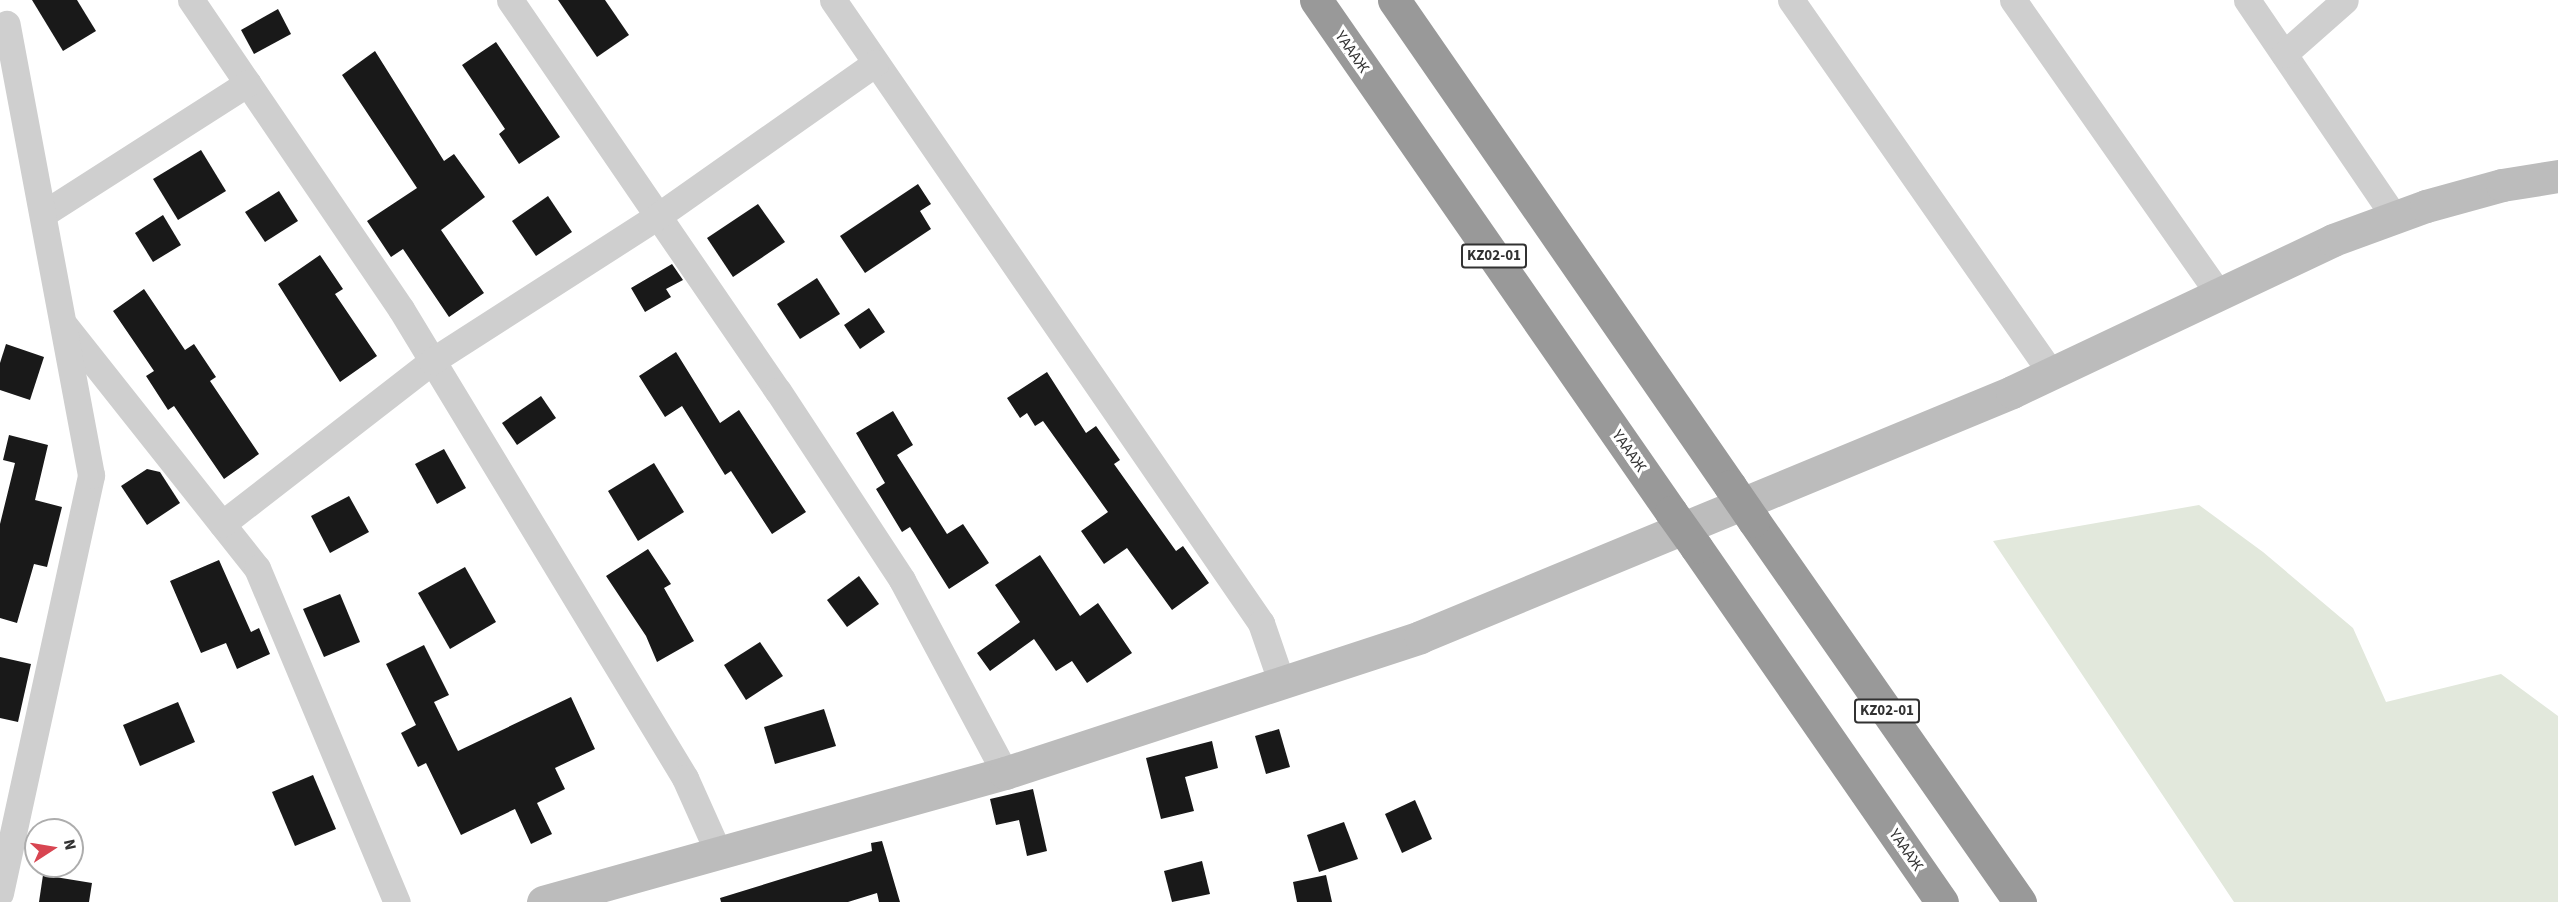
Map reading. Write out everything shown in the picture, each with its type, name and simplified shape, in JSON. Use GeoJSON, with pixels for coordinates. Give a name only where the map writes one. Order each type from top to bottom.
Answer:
{"type":"FeatureCollection","features":[{"type":"Feature","properties":{"kind":"highway","name":"ҮАААЖ"},"geometry":{"type":"LineString","coordinates":[[1316,0],[1942,902]]}},
{"type":"Feature","properties":{"kind":"highway","name":"KZ02-01"},"geometry":{"type":"LineString","coordinates":[[1394,0],[2020,902]]}},
{"type":"Feature","properties":{"kind":"main road"},"geometry":{"type":"LineString","coordinates":[[543,902],[1005,773],[1430,633],[1654,543],[2051,373],[2333,240],[2502,184],[2558,176]]}},
{"type":"Feature","properties":{"kind":"street"},"geometry":{"type":"LineString","coordinates":[[192,0],[432,360],[685,778],[719,854]]}},
{"type":"Feature","properties":{"kind":"street"},"geometry":{"type":"LineString","coordinates":[[510,0],[902,580],[1005,773]]}},
{"type":"Feature","properties":{"kind":"street"},"geometry":{"type":"LineString","coordinates":[[833,0],[1261,623],[1281,681]]}},
{"type":"Feature","properties":{"kind":"street"},"geometry":{"type":"LineString","coordinates":[[1791,0],[2051,373]]}},
{"type":"Feature","properties":{"kind":"street"},"geometry":{"type":"LineString","coordinates":[[2013,0],[2219,294]]}},
{"type":"Feature","properties":{"kind":"street"},"geometry":{"type":"LineString","coordinates":[[2247,0],[2395,218]]}},
{"type":"Feature","properties":{"kind":"street"},"geometry":{"type":"LineString","coordinates":[[2284,54],[2345,0]]}},
{"type":"Feature","properties":{"kind":"street"},"geometry":{"type":"LineString","coordinates":[[0,893],[91,475],[7,24]]}},
{"type":"Feature","properties":{"kind":"street"},"geometry":{"type":"LineString","coordinates":[[222,524],[432,360],[658,216],[876,63]]}},
{"type":"Feature","properties":{"kind":"street"},"geometry":{"type":"LineString","coordinates":[[43,214],[248,83]]}},
{"type":"Feature","properties":{"kind":"street"},"geometry":{"type":"LineString","coordinates":[[63,323],[257,568],[397,902]]}},
{"type":"Feature","properties":{"kind":"shaded area"},"geometry":{"type":"Polygon","coordinates":[[[2199,505],[2263,552],[2353,628],[2386,702],[2501,674],[2558,716],[2558,902],[2234,902],[1993,541],[2199,505]]]}},
{"type":"Feature","properties":{"kind":"building"},"geometry":{"type":"Polygon","coordinates":[[[32,0],[77,0],[96,31],[63,51],[32,0]]]}},
{"type":"Feature","properties":{"kind":"building"},"geometry":{"type":"Polygon","coordinates":[[[558,0],[605,0],[629,35],[597,57],[558,0]]]}},
{"type":"Feature","properties":{"kind":"building"},"geometry":{"type":"Polygon","coordinates":[[[278,9],[291,34],[254,54],[241,30],[278,9]]]}},
{"type":"Feature","properties":{"kind":"building"},"geometry":{"type":"Polygon","coordinates":[[[496,42],[560,137],[519,164],[499,134],[505,129],[462,65],[496,42]]]}},
{"type":"Feature","properties":{"kind":"building"},"geometry":{"type":"Polygon","coordinates":[[[375,51],[444,161],[454,154],[485,197],[441,230],[484,293],[449,317],[403,249],[391,257],[367,221],[417,188],[342,75],[375,51]]]}},
{"type":"Feature","properties":{"kind":"building"},"geometry":{"type":"Polygon","coordinates":[[[201,150],[226,191],[178,220],[153,179],[201,150]]]}},
{"type":"Feature","properties":{"kind":"building"},"geometry":{"type":"Polygon","coordinates":[[[918,184],[931,204],[920,211],[931,229],[865,273],[840,236],[918,184]]]}},
{"type":"Feature","properties":{"kind":"building"},"geometry":{"type":"Polygon","coordinates":[[[279,191],[298,221],[265,242],[245,212],[279,191]]]}},
{"type":"Feature","properties":{"kind":"building"},"geometry":{"type":"Polygon","coordinates":[[[548,196],[572,232],[536,256],[512,221],[548,196]]]}},
{"type":"Feature","properties":{"kind":"building"},"geometry":{"type":"Polygon","coordinates":[[[758,204],[785,242],[733,277],[707,238],[758,204]]]}},
{"type":"Feature","properties":{"kind":"building"},"geometry":{"type":"Polygon","coordinates":[[[163,215],[181,245],[153,262],[135,233],[163,215]]]}},
{"type":"Feature","properties":{"kind":"building"},"geometry":{"type":"Polygon","coordinates":[[[320,255],[343,289],[335,294],[377,356],[340,382],[278,284],[320,255]]]}},
{"type":"Feature","properties":{"kind":"building"},"geometry":{"type":"Polygon","coordinates":[[[672,264],[683,280],[666,289],[671,297],[645,312],[631,288],[672,264]]]}},
{"type":"Feature","properties":{"kind":"building"},"geometry":{"type":"Polygon","coordinates":[[[817,278],[840,314],[800,339],[777,304],[817,278]]]}},
{"type":"Feature","properties":{"kind":"building"},"geometry":{"type":"Polygon","coordinates":[[[144,289],[185,350],[194,344],[216,377],[210,381],[259,454],[224,479],[174,406],[168,410],[146,376],[154,371],[113,311],[144,289]]]}},
{"type":"Feature","properties":{"kind":"building"},"geometry":{"type":"Polygon","coordinates":[[[869,308],[885,332],[860,349],[844,325],[869,308]]]}},
{"type":"Feature","properties":{"kind":"building"},"geometry":{"type":"Polygon","coordinates":[[[6,344],[44,357],[30,400],[0,390],[0,363],[6,344]]]}},
{"type":"Feature","properties":{"kind":"building"},"geometry":{"type":"Polygon","coordinates":[[[676,352],[720,423],[739,410],[806,512],[772,534],[731,471],[725,475],[682,406],[665,417],[639,376],[676,352]]]}},
{"type":"Feature","properties":{"kind":"building"},"geometry":{"type":"Polygon","coordinates":[[[1047,372],[1086,433],[1096,426],[1120,460],[1114,464],[1176,551],[1183,546],[1209,583],[1172,610],[1127,548],[1104,564],[1081,531],[1108,512],[1043,421],[1035,426],[1027,413],[1020,418],[1007,398],[1047,372]]]}},
{"type":"Feature","properties":{"kind":"building"},"geometry":{"type":"Polygon","coordinates":[[[541,396],[556,418],[517,445],[502,423],[541,396]]]}},
{"type":"Feature","properties":{"kind":"building"},"geometry":{"type":"Polygon","coordinates":[[[893,411],[913,445],[897,455],[947,534],[963,524],[989,563],[949,589],[910,527],[902,532],[876,489],[885,483],[856,433],[893,411]]]}},
{"type":"Feature","properties":{"kind":"building"},"geometry":{"type":"Polygon","coordinates":[[[9,435],[48,445],[35,500],[62,507],[47,567],[34,564],[17,623],[0,618],[0,524],[15,463],[3,460],[9,435]]]}},
{"type":"Feature","properties":{"kind":"building"},"geometry":{"type":"Polygon","coordinates":[[[444,449],[466,488],[437,504],[415,464],[444,449]]]}},
{"type":"Feature","properties":{"kind":"building"},"geometry":{"type":"Polygon","coordinates":[[[654,463],[684,512],[638,541],[608,491],[654,463]]]}},
{"type":"Feature","properties":{"kind":"building"},"geometry":{"type":"Polygon","coordinates":[[[147,469],[160,472],[180,503],[147,525],[121,486],[147,469]]]}},
{"type":"Feature","properties":{"kind":"building"},"geometry":{"type":"Polygon","coordinates":[[[349,496],[369,532],[330,553],[311,516],[349,496]]]}},
{"type":"Feature","properties":{"kind":"building"},"geometry":{"type":"Polygon","coordinates":[[[648,549],[671,584],[664,588],[694,641],[657,662],[646,636],[606,576],[648,549]]]}},
{"type":"Feature","properties":{"kind":"building"},"geometry":{"type":"Polygon","coordinates":[[[1040,555],[1080,616],[1098,603],[1132,653],[1087,683],[1072,661],[1056,671],[1034,639],[990,671],[977,653],[1020,622],[995,585],[1040,555]]]}},
{"type":"Feature","properties":{"kind":"building"},"geometry":{"type":"Polygon","coordinates":[[[219,560],[251,632],[259,628],[270,654],[237,669],[226,643],[201,653],[170,581],[219,560]]]}},
{"type":"Feature","properties":{"kind":"building"},"geometry":{"type":"Polygon","coordinates":[[[465,567],[496,622],[450,649],[418,593],[465,567]]]}},
{"type":"Feature","properties":{"kind":"building"},"geometry":{"type":"Polygon","coordinates":[[[859,576],[879,604],[847,627],[827,600],[859,576]]]}},
{"type":"Feature","properties":{"kind":"building"},"geometry":{"type":"Polygon","coordinates":[[[340,594],[360,642],[324,657],[303,609],[340,594]]]}},
{"type":"Feature","properties":{"kind":"building"},"geometry":{"type":"Polygon","coordinates":[[[760,642],[783,676],[746,700],[724,665],[760,642]]]}},
{"type":"Feature","properties":{"kind":"building"},"geometry":{"type":"Polygon","coordinates":[[[424,645],[449,695],[434,702],[458,751],[571,697],[595,749],[555,768],[565,789],[537,803],[552,834],[531,844],[515,809],[461,835],[426,763],[418,767],[401,733],[416,725],[386,664],[424,645]]]}},
{"type":"Feature","properties":{"kind":"building"},"geometry":{"type":"Polygon","coordinates":[[[0,657],[31,664],[18,722],[0,718],[0,657]]]}},
{"type":"Feature","properties":{"kind":"building"},"geometry":{"type":"Polygon","coordinates":[[[178,702],[195,742],[140,766],[123,725],[178,702]]]}},
{"type":"Feature","properties":{"kind":"building"},"geometry":{"type":"Polygon","coordinates":[[[824,709],[836,746],[775,764],[764,727],[824,709]]]}},
{"type":"Feature","properties":{"kind":"building"},"geometry":{"type":"Polygon","coordinates":[[[1279,729],[1290,767],[1266,774],[1255,736],[1279,729]]]}},
{"type":"Feature","properties":{"kind":"building"},"geometry":{"type":"Polygon","coordinates":[[[1212,741],[1218,768],[1185,777],[1194,811],[1161,819],[1146,758],[1212,741]]]}},
{"type":"Feature","properties":{"kind":"building"},"geometry":{"type":"Polygon","coordinates":[[[313,775],[336,829],[295,846],[272,792],[313,775]]]}},
{"type":"Feature","properties":{"kind":"building"},"geometry":{"type":"Polygon","coordinates":[[[1033,789],[1047,851],[1027,856],[1019,820],[996,825],[990,799],[1033,789]]]}},
{"type":"Feature","properties":{"kind":"building"},"geometry":{"type":"Polygon","coordinates":[[[1415,800],[1432,839],[1402,853],[1385,814],[1415,800]]]}},
{"type":"Feature","properties":{"kind":"building"},"geometry":{"type":"Polygon","coordinates":[[[1344,822],[1358,859],[1319,872],[1307,835],[1344,822]]]}},
{"type":"Feature","properties":{"kind":"building"},"geometry":{"type":"Polygon","coordinates":[[[882,841],[900,902],[879,902],[877,893],[848,902],[721,902],[720,898],[872,851],[871,843],[882,841]]]}},
{"type":"Feature","properties":{"kind":"building"},"geometry":{"type":"Polygon","coordinates":[[[1202,861],[1210,894],[1172,902],[1164,871],[1202,861]]]}},
{"type":"Feature","properties":{"kind":"building"},"geometry":{"type":"Polygon","coordinates":[[[1326,875],[1332,902],[1297,902],[1293,882],[1326,875]]]}},
{"type":"Feature","properties":{"kind":"building"},"geometry":{"type":"Polygon","coordinates":[[[43,878],[61,878],[92,883],[89,902],[39,902],[43,878]]]}}]}
